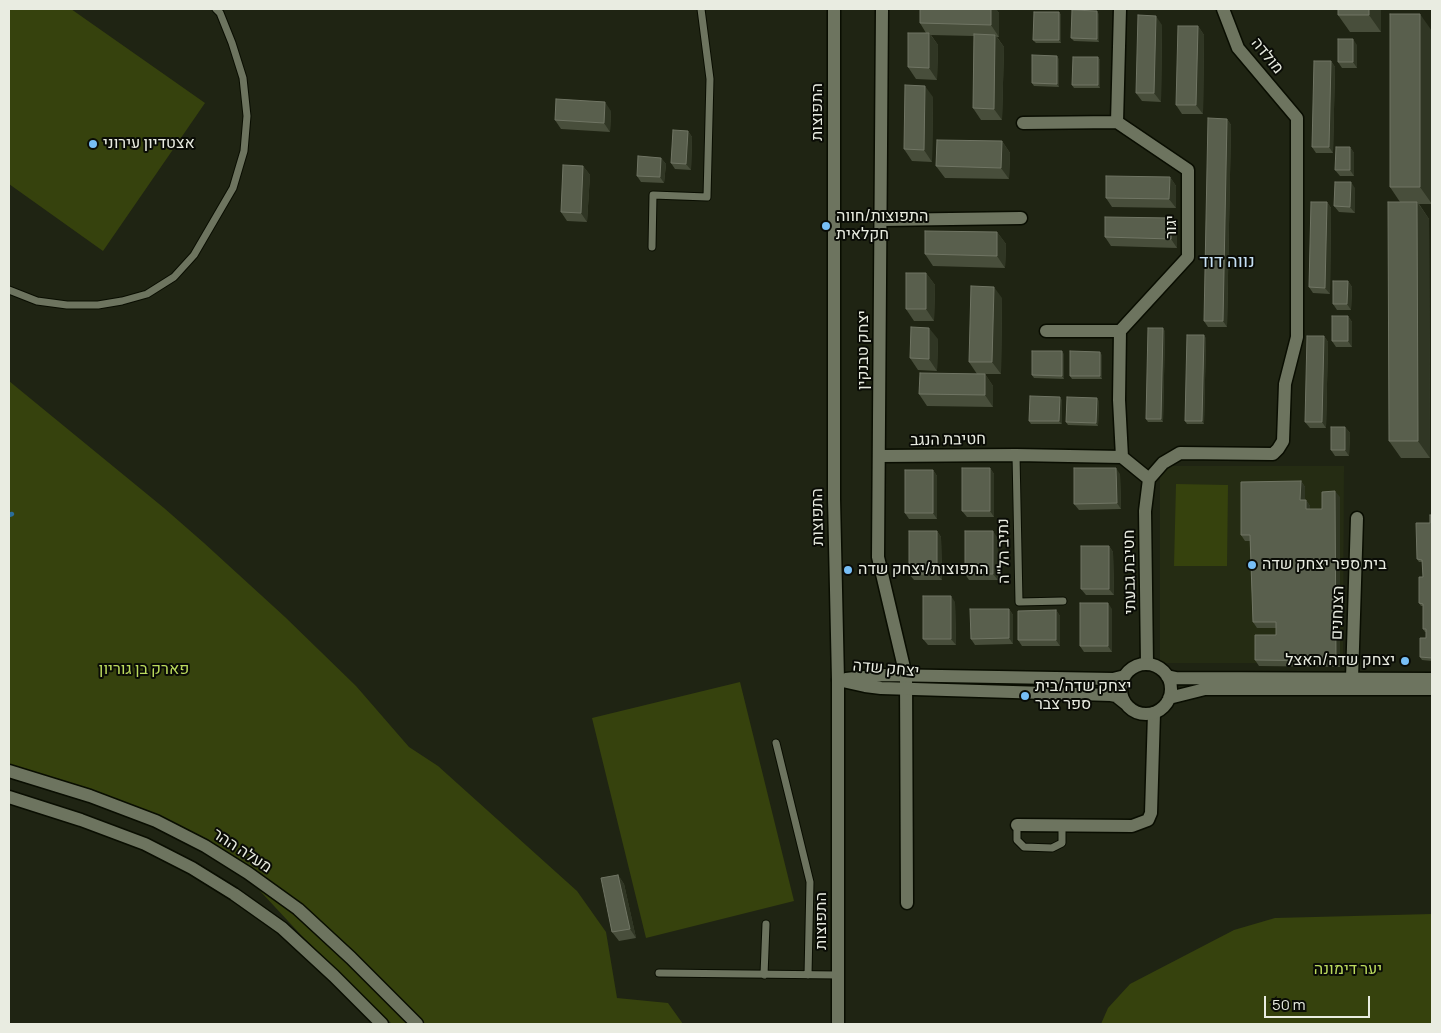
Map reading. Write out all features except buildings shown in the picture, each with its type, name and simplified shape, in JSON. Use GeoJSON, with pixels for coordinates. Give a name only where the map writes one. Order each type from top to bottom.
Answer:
{"type":"FeatureCollection","features":[{"type":"Feature","properties":{"kind":"street","name":"התפוצות"},"geometry":{"type":"LineString","coordinates":[[834,9],[834,500],[838,680],[838,1024]]}},
{"type":"Feature","properties":{"kind":"street","name":"יצחק טבנקין"},"geometry":{"type":"LineString","coordinates":[[882,9],[878,557],[907,682],[907,903]]}},
{"type":"Feature","properties":{"kind":"street"},"geometry":{"type":"LineString","coordinates":[[1023,123],[1117,122],[1120,9]]}},
{"type":"Feature","properties":{"kind":"street","name":"מולדה"},"geometry":{"type":"LineString","coordinates":[[1149,479],[1163,463],[1180,453],[1273,454],[1283,441],[1285,384],[1297,337],[1297,118],[1238,48],[1223,9]]}},
{"type":"Feature","properties":{"kind":"street","name":"יגור"},"geometry":{"type":"LineString","coordinates":[[1117,122],[1188,170],[1188,257],[1120,331]]}},
{"type":"Feature","properties":{"kind":"street"},"geometry":{"type":"LineString","coordinates":[[881,220],[1020,218]]}},
{"type":"Feature","properties":{"kind":"street"},"geometry":{"type":"LineString","coordinates":[[1046,331],[1120,331],[1119,400],[1122,457],[1149,479]]}},
{"type":"Feature","properties":{"kind":"street","name":"חטיבת הנגב"},"geometry":{"type":"LineString","coordinates":[[880,456],[1016,455],[1122,457]]}},
{"type":"Feature","properties":{"kind":"street","name":"חטיבת גבעתי"},"geometry":{"type":"LineString","coordinates":[[1147,664],[1145,511],[1149,479]]}},
{"type":"Feature","properties":{"kind":"street","name":"הצנחנים"},"geometry":{"type":"LineString","coordinates":[[1352,679],[1357,518]]}},
{"type":"Feature","properties":{"kind":"street"},"geometry":{"type":"LineString","coordinates":[[1147,664],[1163,670],[1167,676],[1171,685],[1169,698],[1162,708],[1154,713],[1139,713],[1132,710],[1126,704],[1121,689],[1126,676],[1132,669],[1139,665],[1147,664]]}},
{"type":"Feature","properties":{"kind":"street","name":"יצחק שדה"},"geometry":{"type":"LineString","coordinates":[[838,680],[869,676],[907,682],[1111,695],[1116,696],[1126,704]]}},
{"type":"Feature","properties":{"kind":"street","name":"יצחק שדה"},"geometry":{"type":"LineString","coordinates":[[907,682],[1112,679],[1126,676]]}},
{"type":"Feature","properties":{"kind":"street"},"geometry":{"type":"LineString","coordinates":[[1167,676],[1176,678],[1432,679]]}},
{"type":"Feature","properties":{"kind":"street"},"geometry":{"type":"LineString","coordinates":[[1169,698],[1177,694],[1205,689],[1432,689]]}},
{"type":"Feature","properties":{"kind":"street"},"geometry":{"type":"LineString","coordinates":[[1017,825],[1132,826],[1148,820],[1150,813],[1154,713]]}},
{"type":"Feature","properties":{"kind":"street","name":"מעלה ההר"},"geometry":{"type":"LineString","coordinates":[[9,771],[90,796],[156,821],[204,846],[248,873],[298,909],[351,958],[417,1024]]}},
{"type":"Feature","properties":{"kind":"street"},"geometry":{"type":"LineString","coordinates":[[9,797],[81,820],[146,844],[192,868],[234,894],[282,928],[382,1024]]}},
{"type":"Feature","properties":{"kind":"lane"},"geometry":{"type":"LineString","coordinates":[[9,290],[37,301],[67,305],[98,305],[122,301],[147,294],[174,277],[194,255],[233,188],[244,151],[248,116],[243,78],[220,12],[216,9]]}},
{"type":"Feature","properties":{"kind":"lane"},"geometry":{"type":"LineString","coordinates":[[652,247],[653,194],[707,197],[710,79],[701,9]]}},
{"type":"Feature","properties":{"kind":"lane","name":"נתיב הל\"ה"},"geometry":{"type":"LineString","coordinates":[[1016,455],[1019,602],[1063,600]]}},
{"type":"Feature","properties":{"kind":"lane"},"geometry":{"type":"LineString","coordinates":[[776,743],[810,882],[808,976]]}},
{"type":"Feature","properties":{"kind":"lane"},"geometry":{"type":"LineString","coordinates":[[1017,825],[1017,840],[1024,847],[1052,848],[1062,843],[1062,826]]}},
{"type":"Feature","properties":{"kind":"lane"},"geometry":{"type":"LineString","coordinates":[[764,975],[766,924]]}},
{"type":"Feature","properties":{"kind":"lane"},"geometry":{"type":"LineString","coordinates":[[659,973],[838,976]]}},
{"type":"Feature","properties":{"kind":"shaded area","name":"בית ספר יצחק שדה"},"geometry":{"type":"Polygon","coordinates":[[[1160,466],[1344,466],[1343,663],[1160,663],[1160,466]]]}},
{"type":"Feature","properties":{"kind":"green space","name":"אצטדיון עירוני"},"geometry":{"type":"Polygon","coordinates":[[[9,9],[71,9],[205,103],[103,251],[9,184],[9,9]]]}},
{"type":"Feature","properties":{"kind":"green space","name":"פארק בן גוריון"},"geometry":{"type":"Polygon","coordinates":[[[9,381],[204,543],[285,617],[356,686],[409,747],[438,766],[577,891],[606,932],[617,998],[668,1003],[683,1024],[392,1024],[301,935],[222,850],[75,787],[9,764],[9,381]]]}},
{"type":"Feature","properties":{"kind":"green space"},"geometry":{"type":"Polygon","coordinates":[[[1176,484],[1228,485],[1227,566],[1174,566],[1176,484]]]}},
{"type":"Feature","properties":{"kind":"green space"},"geometry":{"type":"Polygon","coordinates":[[[740,682],[794,901],[646,938],[592,718],[740,682]]]}},
{"type":"Feature","properties":{"kind":"green space","name":"יער דימונה"},"geometry":{"type":"Polygon","coordinates":[[[1432,914],[1432,1024],[1101,1024],[1108,1008],[1130,984],[1234,930],[1275,918],[1432,914]]]}},
{"type":"Feature","properties":{"kind":"place","name":"אצטדיון עירוני"},"geometry":{"type":"Point","coordinates":[93,144]}},
{"type":"Feature","properties":{"kind":"place","name":"התפוצות/חווה חקלאית"},"geometry":{"type":"Point","coordinates":[826,226]}},
{"type":"Feature","properties":{"kind":"place","name":"בית ספר יצחק שדה"},"geometry":{"type":"Point","coordinates":[1252,565]}},
{"type":"Feature","properties":{"kind":"place","name":"התפוצות/יצחק שדה"},"geometry":{"type":"Point","coordinates":[848,570]}},
{"type":"Feature","properties":{"kind":"place","name":"יצחק שדה/האצל"},"geometry":{"type":"Point","coordinates":[1405,661]}},
{"type":"Feature","properties":{"kind":"place","name":"יצחק שדה/בית ספר צבר"},"geometry":{"type":"Point","coordinates":[1025,696]}},
{"type":"Feature","properties":{"kind":"district","name":"נווה דוד"},"geometry":{"type":"Point","coordinates":[1227,262]}}]}
